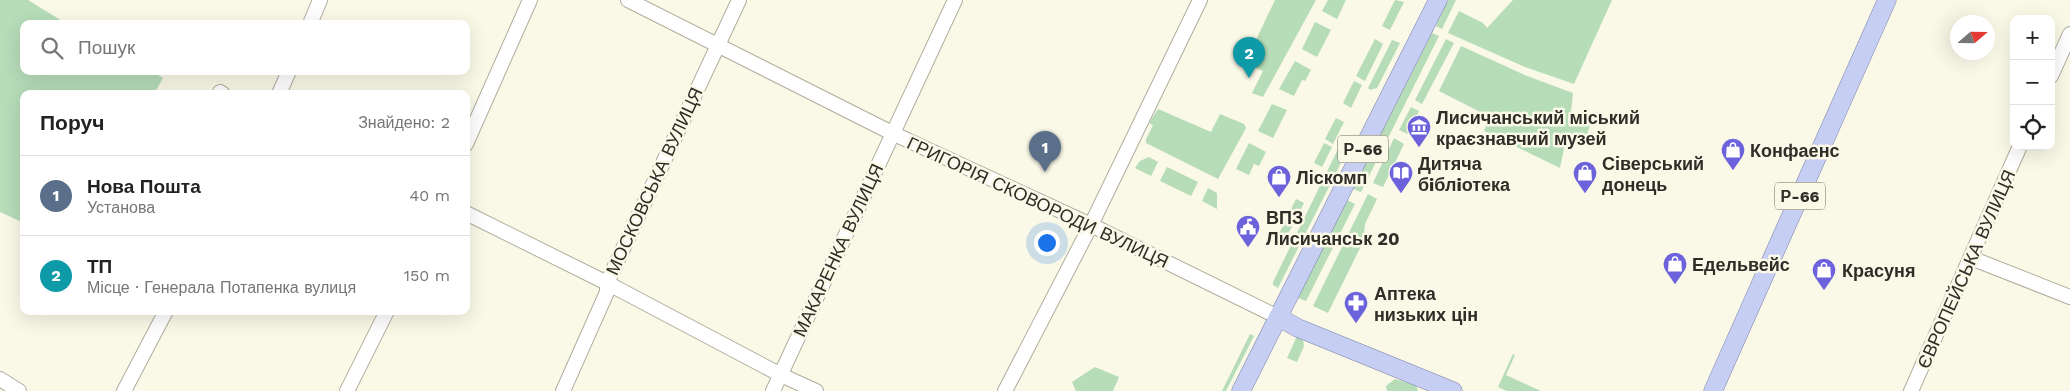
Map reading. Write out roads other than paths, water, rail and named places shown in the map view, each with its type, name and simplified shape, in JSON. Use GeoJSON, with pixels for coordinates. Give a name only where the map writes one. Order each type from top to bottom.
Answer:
{"type":"FeatureCollection","features":[{"type":"Feature","properties":{"kind":"main road","name":"Р-66"},"geometry":{"type":"LineString","coordinates":[[1713,391],[1887,0]]}},
{"type":"Feature","properties":{"kind":"main road","name":"Р-66"},"geometry":{"type":"LineString","coordinates":[[1241,391],[1435,1]]}},
{"type":"Feature","properties":{"kind":"main road","name":"ГРИГОРІЯ СКОВОРОДИ ВУЛИЦЯ"},"geometry":{"type":"LineString","coordinates":[[1278,317],[1298,328],[1453,391]]}},
{"type":"Feature","properties":{"kind":"street"},"geometry":{"type":"LineString","coordinates":[[312,20],[320,0]]}},
{"type":"Feature","properties":{"kind":"street"},"geometry":{"type":"LineString","coordinates":[[470,135],[530,0]]}},
{"type":"Feature","properties":{"kind":"street","name":"ГРИГОРІЯ СКОВОРОДИ ВУЛИЦЯ"},"geometry":{"type":"LineString","coordinates":[[628,0],[892,133],[1091,225],[1278,317]]}},
{"type":"Feature","properties":{"kind":"street","name":"МОСКОВСЬКА ВУЛИЦЯ"},"geometry":{"type":"LineString","coordinates":[[563,391],[607,292],[607,283],[739,0]]}},
{"type":"Feature","properties":{"kind":"street","name":"МАКАРЕНКА ВУЛИЦЯ"},"geometry":{"type":"LineString","coordinates":[[773,391],[955,0]]}},
{"type":"Feature","properties":{"kind":"street"},"geometry":{"type":"LineString","coordinates":[[1005,391],[1091,225],[1200,0]]}},
{"type":"Feature","properties":{"kind":"street"},"geometry":{"type":"LineString","coordinates":[[2055,67],[2070,34]]}},
{"type":"Feature","properties":{"kind":"street"},"geometry":{"type":"LineString","coordinates":[[281,90],[287,75]]}},
{"type":"Feature","properties":{"kind":"street","name":"ЄВРОПЕЙСЬКА ВУЛИЦЯ"},"geometry":{"type":"LineString","coordinates":[[1911,391],[2018,150]]}},
{"type":"Feature","properties":{"kind":"street"},"geometry":{"type":"LineString","coordinates":[[470,215],[607,283],[781,375],[816,391]]}},
{"type":"Feature","properties":{"kind":"street"},"geometry":{"type":"LineString","coordinates":[[1971,258],[2070,298]]}},
{"type":"Feature","properties":{"kind":"street"},"geometry":{"type":"LineString","coordinates":[[124,391],[164,315]]}},
{"type":"Feature","properties":{"kind":"street"},"geometry":{"type":"LineString","coordinates":[[347,391],[384,315]]}},
{"type":"Feature","properties":{"kind":"street"},"geometry":{"type":"LineString","coordinates":[[0,379],[19,391]]}},
{"type":"Feature","properties":{"kind":"place","name":"ТП"},"geometry":{"type":"Point","coordinates":[1249,78]}},
{"type":"Feature","properties":{"kind":"place","name":"Лисичанський міський краєзнавчий музей"},"geometry":{"type":"Point","coordinates":[1419,148]}},
{"type":"Feature","properties":{"kind":"place","name":"Конфаенс"},"geometry":{"type":"Point","coordinates":[1733,171]}},
{"type":"Feature","properties":{"kind":"place","name":"Нова Пошта"},"geometry":{"type":"Point","coordinates":[1045,172]}},
{"type":"Feature","properties":{"kind":"place","name":"Дитяча бiблiотека"},"geometry":{"type":"Point","coordinates":[1401,194]}},
{"type":"Feature","properties":{"kind":"place","name":"Сіверський донець"},"geometry":{"type":"Point","coordinates":[1585,194]}},
{"type":"Feature","properties":{"kind":"place","name":"Ліскомп"},"geometry":{"type":"Point","coordinates":[1279,198]}},
{"type":"Feature","properties":{"kind":"place","name":"ВПЗ Лисичанськ 20"},"geometry":{"type":"Point","coordinates":[1248,248]}},
{"type":"Feature","properties":{"kind":"place","name":"Едельвейс"},"geometry":{"type":"Point","coordinates":[1675,285]}},
{"type":"Feature","properties":{"kind":"place","name":"Красуня"},"geometry":{"type":"Point","coordinates":[1824,291]}},
{"type":"Feature","properties":{"kind":"place","name":"Аптека низьких цін"},"geometry":{"type":"Point","coordinates":[1356,324]}}]}
